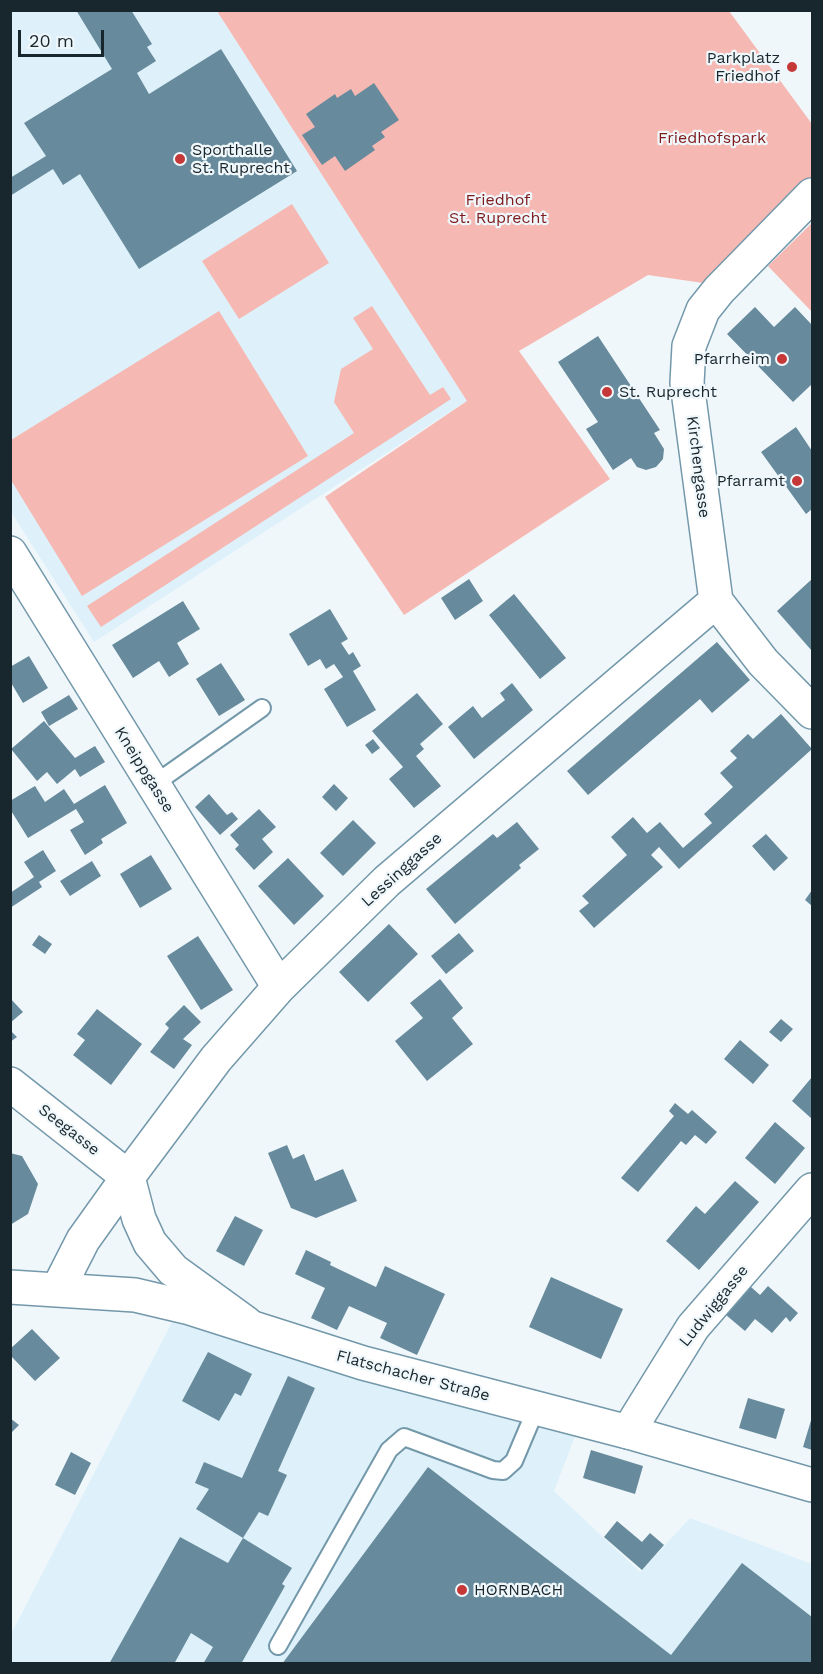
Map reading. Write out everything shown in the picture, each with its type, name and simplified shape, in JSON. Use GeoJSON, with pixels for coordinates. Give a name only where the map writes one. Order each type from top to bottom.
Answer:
{"type":"FeatureCollection","features":[{"type":"Feature","properties":{"kind":"street","name":"Kirchengasse"},"geometry":{"type":"LineString","coordinates":[[716,601],[687,383],[688,346],[704,310],[719,290],[813,195]]}},
{"type":"Feature","properties":{"kind":"street","name":"Kneippgasse"},"geometry":{"type":"LineString","coordinates":[[10,553],[279,987]]}},
{"type":"Feature","properties":{"kind":"street"},"geometry":{"type":"LineString","coordinates":[[716,601],[763,662],[813,712]]}},
{"type":"Feature","properties":{"kind":"street","name":"Lessinggasse"},"geometry":{"type":"LineString","coordinates":[[58,1289],[83,1239],[128,1177],[216,1059],[279,987],[387,881],[716,601]]}},
{"type":"Feature","properties":{"kind":"street","name":"Seegasse"},"geometry":{"type":"LineString","coordinates":[[10,1084],[128,1177]]}},
{"type":"Feature","properties":{"kind":"street"},"geometry":{"type":"LineString","coordinates":[[128,1177],[139,1219],[150,1243],[173,1270],[252,1327]]}},
{"type":"Feature","properties":{"kind":"street","name":"Ludwiggasse"},"geometry":{"type":"LineString","coordinates":[[628,1432],[693,1327],[813,1190]]}},
{"type":"Feature","properties":{"kind":"street","name":"Flatschacher Straße"},"geometry":{"type":"LineString","coordinates":[[10,1287],[135,1294],[190,1308],[363,1363],[628,1432],[813,1485]]}},
{"type":"Feature","properties":{"kind":"lane"},"geometry":{"type":"LineString","coordinates":[[153,785],[262,708]]}},
{"type":"Feature","properties":{"kind":"lane"},"geometry":{"type":"LineString","coordinates":[[278,1646],[389,1450],[404,1437],[493,1470],[503,1471],[514,1461],[536,1409]]}},
{"type":"Feature","properties":{"kind":"shaded area"},"geometry":{"type":"Polygon","coordinates":[[[11,11],[217,11],[467,401],[94,642],[11,512],[11,11]]]}},
{"type":"Feature","properties":{"kind":"shaded area"},"geometry":{"type":"Polygon","coordinates":[[[172,1322],[576,1434],[554,1491],[640,1572],[690,1518],[812,1564],[812,1663],[11,1664],[10,1636],[172,1322]]]}},
{"type":"Feature","properties":{"kind":"green space","name":"Friedhof St. Ruprecht"},"geometry":{"type":"Polygon","coordinates":[[[217,11],[729,11],[812,124],[812,177],[703,283],[648,275],[519,351],[610,479],[404,615],[325,497],[467,401],[217,11]]]}},
{"type":"Feature","properties":{"kind":"green space"},"geometry":{"type":"Polygon","coordinates":[[[292,204],[329,263],[239,319],[202,261],[292,204]]]}},
{"type":"Feature","properties":{"kind":"green space"},"geometry":{"type":"Polygon","coordinates":[[[812,223],[812,312],[768,266],[812,223]]]}},
{"type":"Feature","properties":{"kind":"green space"},"geometry":{"type":"Polygon","coordinates":[[[372,306],[430,395],[443,387],[451,399],[101,627],[87,606],[354,433],[334,402],[341,369],[373,349],[353,318],[372,306]]]}},
{"type":"Feature","properties":{"kind":"green space"},"geometry":{"type":"Polygon","coordinates":[[[219,311],[308,456],[82,596],[11,480],[11,440],[219,311]]]}},
{"type":"Feature","properties":{"kind":"building","name":"Sporthalle St. Ruprecht"},"geometry":{"type":"Polygon","coordinates":[[[76,10],[131,10],[152,44],[147,47],[156,61],[137,73],[149,94],[221,49],[297,171],[139,269],[80,174],[63,185],[53,169],[10,196],[10,178],[46,156],[24,123],[112,69],[76,10]]]}},
{"type":"Feature","properties":{"kind":"building"},"geometry":{"type":"Polygon","coordinates":[[[374,83],[399,120],[381,132],[385,137],[372,146],[375,150],[345,171],[335,156],[322,165],[302,135],[315,127],[306,114],[335,94],[337,98],[351,89],[355,96],[374,83]]]}},
{"type":"Feature","properties":{"kind":"building","name":"Pfarrheim"},"geometry":{"type":"Polygon","coordinates":[[[755,307],[774,327],[795,307],[812,325],[812,386],[793,402],[727,334],[755,307]]]}},
{"type":"Feature","properties":{"kind":"building","name":"St. Ruprecht"},"geometry":{"type":"Polygon","coordinates":[[[598,336],[660,430],[654,433],[664,449],[663,459],[656,467],[646,470],[637,467],[631,458],[613,470],[586,429],[598,422],[558,362],[598,336]]]}},
{"type":"Feature","properties":{"kind":"building","name":"Pfarramt"},"geometry":{"type":"Polygon","coordinates":[[[796,427],[812,451],[812,509],[806,514],[761,452],[796,427]]]}},
{"type":"Feature","properties":{"kind":"building"},"geometry":{"type":"Polygon","coordinates":[[[469,579],[483,601],[455,620],[441,598],[469,579]]]}},
{"type":"Feature","properties":{"kind":"building"},"geometry":{"type":"Polygon","coordinates":[[[812,579],[812,651],[777,611],[812,579]]]}},
{"type":"Feature","properties":{"kind":"building"},"geometry":{"type":"Polygon","coordinates":[[[514,594],[566,658],[540,679],[489,615],[514,594]]]}},
{"type":"Feature","properties":{"kind":"building"},"geometry":{"type":"Polygon","coordinates":[[[183,601],[200,629],[177,643],[189,664],[169,677],[159,661],[133,678],[112,645],[183,601]]]}},
{"type":"Feature","properties":{"kind":"building"},"geometry":{"type":"Polygon","coordinates":[[[330,609],[348,639],[341,643],[349,655],[353,652],[361,666],[353,671],[376,710],[347,727],[324,689],[343,677],[334,664],[326,669],[320,659],[308,666],[289,634],[330,609]]]}},
{"type":"Feature","properties":{"kind":"building"},"geometry":{"type":"Polygon","coordinates":[[[717,642],[750,680],[712,713],[700,699],[588,795],[567,771],[717,642]]]}},
{"type":"Feature","properties":{"kind":"building"},"geometry":{"type":"Polygon","coordinates":[[[29,656],[48,688],[23,703],[10,681],[10,667],[29,656]]]}},
{"type":"Feature","properties":{"kind":"building"},"geometry":{"type":"Polygon","coordinates":[[[221,663],[245,700],[219,716],[196,679],[221,663]]]}},
{"type":"Feature","properties":{"kind":"building"},"geometry":{"type":"Polygon","coordinates":[[[512,683],[533,710],[474,759],[448,727],[473,706],[482,718],[505,700],[500,693],[512,683]]]}},
{"type":"Feature","properties":{"kind":"building"},"geometry":{"type":"Polygon","coordinates":[[[417,693],[443,724],[420,744],[424,749],[416,756],[441,786],[414,808],[389,779],[403,767],[372,731],[417,693]]]}},
{"type":"Feature","properties":{"kind":"building"},"geometry":{"type":"Polygon","coordinates":[[[69,695],[78,709],[49,726],[41,712],[69,695]]]}},
{"type":"Feature","properties":{"kind":"building"},"geometry":{"type":"Polygon","coordinates":[[[781,714],[812,749],[679,869],[659,847],[651,855],[663,867],[594,928],[579,911],[589,903],[582,896],[627,855],[611,837],[633,817],[647,833],[660,822],[683,848],[712,823],[704,814],[733,787],[720,773],[737,758],[730,751],[748,734],[753,739],[781,714]]]}},
{"type":"Feature","properties":{"kind":"building"},"geometry":{"type":"Polygon","coordinates":[[[44,721],[75,758],[95,746],[105,762],[80,777],[75,769],[57,784],[47,772],[37,781],[11,749],[44,721]]]}},
{"type":"Feature","properties":{"kind":"building"},"geometry":{"type":"Polygon","coordinates":[[[373,739],[380,748],[372,754],[365,745],[373,739]]]}},
{"type":"Feature","properties":{"kind":"building"},"geometry":{"type":"Polygon","coordinates":[[[334,784],[348,798],[336,811],[322,797],[334,784]]]}},
{"type":"Feature","properties":{"kind":"building"},"geometry":{"type":"Polygon","coordinates":[[[105,785],[127,823],[101,839],[103,843],[85,855],[70,830],[84,822],[76,809],[28,838],[10,809],[10,801],[35,786],[45,802],[64,789],[74,804],[105,785]]]}},
{"type":"Feature","properties":{"kind":"building"},"geometry":{"type":"Polygon","coordinates":[[[209,794],[227,815],[232,812],[238,819],[220,835],[195,807],[209,794]]]}},
{"type":"Feature","properties":{"kind":"building"},"geometry":{"type":"Polygon","coordinates":[[[259,809],[276,827],[262,839],[273,852],[254,870],[235,849],[239,845],[230,835],[259,809]]]}},
{"type":"Feature","properties":{"kind":"building"},"geometry":{"type":"Polygon","coordinates":[[[353,820],[376,843],[343,876],[320,853],[353,820]]]}},
{"type":"Feature","properties":{"kind":"building"},"geometry":{"type":"Polygon","coordinates":[[[517,822],[539,849],[519,865],[521,868],[455,924],[426,889],[493,834],[497,838],[517,822]]]}},
{"type":"Feature","properties":{"kind":"building"},"geometry":{"type":"Polygon","coordinates":[[[766,834],[788,858],[774,871],[752,846],[766,834]]]}},
{"type":"Feature","properties":{"kind":"building"},"geometry":{"type":"Polygon","coordinates":[[[43,850],[56,871],[39,882],[42,887],[10,908],[10,893],[34,877],[24,862],[43,850]]]}},
{"type":"Feature","properties":{"kind":"building"},"geometry":{"type":"Polygon","coordinates":[[[151,855],[172,889],[140,908],[120,874],[151,855]]]}},
{"type":"Feature","properties":{"kind":"building"},"geometry":{"type":"Polygon","coordinates":[[[288,858],[324,896],[294,925],[258,886],[288,858]]]}},
{"type":"Feature","properties":{"kind":"building"},"geometry":{"type":"Polygon","coordinates":[[[92,861],[101,876],[70,896],[60,881],[92,861]]]}},
{"type":"Feature","properties":{"kind":"building"},"geometry":{"type":"Polygon","coordinates":[[[812,890],[812,906],[805,900],[812,890]]]}},
{"type":"Feature","properties":{"kind":"building"},"geometry":{"type":"Polygon","coordinates":[[[389,924],[418,954],[368,1002],[339,972],[389,924]]]}},
{"type":"Feature","properties":{"kind":"building"},"geometry":{"type":"Polygon","coordinates":[[[459,933],[474,951],[446,974],[431,956],[459,933]]]}},
{"type":"Feature","properties":{"kind":"building"},"geometry":{"type":"Polygon","coordinates":[[[39,935],[52,944],[45,954],[32,945],[39,935]]]}},
{"type":"Feature","properties":{"kind":"building"},"geometry":{"type":"Polygon","coordinates":[[[198,936],[233,990],[201,1010],[167,956],[198,936]]]}},
{"type":"Feature","properties":{"kind":"building"},"geometry":{"type":"Polygon","coordinates":[[[440,979],[463,1008],[452,1018],[473,1044],[427,1081],[395,1041],[423,1018],[410,1003],[440,979]]]}},
{"type":"Feature","properties":{"kind":"building"},"geometry":{"type":"Polygon","coordinates":[[[10,998],[23,1012],[10,1023],[10,998]]]}},
{"type":"Feature","properties":{"kind":"building"},"geometry":{"type":"Polygon","coordinates":[[[184,1005],[201,1022],[183,1039],[192,1045],[174,1069],[150,1052],[169,1028],[165,1024],[184,1005]]]}},
{"type":"Feature","properties":{"kind":"building"},"geometry":{"type":"Polygon","coordinates":[[[97,1009],[142,1044],[111,1085],[73,1055],[85,1040],[77,1034],[97,1009]]]}},
{"type":"Feature","properties":{"kind":"building"},"geometry":{"type":"Polygon","coordinates":[[[781,1019],[793,1029],[781,1042],[769,1032],[781,1019]]]}},
{"type":"Feature","properties":{"kind":"building"},"geometry":{"type":"Polygon","coordinates":[[[10,1030],[17,1037],[10,1042],[10,1030]]]}},
{"type":"Feature","properties":{"kind":"building"},"geometry":{"type":"Polygon","coordinates":[[[740,1040],[769,1065],[753,1084],[724,1059],[740,1040]]]}},
{"type":"Feature","properties":{"kind":"building"},"geometry":{"type":"Polygon","coordinates":[[[812,1077],[812,1119],[792,1101],[812,1077]]]}},
{"type":"Feature","properties":{"kind":"building"},"geometry":{"type":"Polygon","coordinates":[[[675,1103],[688,1114],[692,1110],[717,1132],[706,1144],[695,1135],[686,1145],[681,1141],[638,1192],[621,1178],[674,1116],[669,1111],[675,1103]]]}},
{"type":"Feature","properties":{"kind":"building"},"geometry":{"type":"Polygon","coordinates":[[[775,1122],[805,1148],[775,1184],[745,1158],[775,1122]]]}},
{"type":"Feature","properties":{"kind":"building"},"geometry":{"type":"Polygon","coordinates":[[[287,1145],[293,1159],[304,1154],[315,1181],[343,1169],[357,1201],[316,1218],[291,1208],[268,1153],[287,1145]]]}},
{"type":"Feature","properties":{"kind":"building"},"geometry":{"type":"Polygon","coordinates":[[[10,1153],[22,1156],[38,1184],[28,1214],[10,1225],[10,1153]]]}},
{"type":"Feature","properties":{"kind":"building"},"geometry":{"type":"Polygon","coordinates":[[[735,1181],[759,1202],[699,1270],[666,1241],[696,1206],[705,1214],[735,1181]]]}},
{"type":"Feature","properties":{"kind":"building"},"geometry":{"type":"Polygon","coordinates":[[[235,1216],[263,1230],[244,1266],[216,1251],[235,1216]]]}},
{"type":"Feature","properties":{"kind":"building"},"geometry":{"type":"Polygon","coordinates":[[[306,1250],[331,1262],[330,1265],[376,1287],[385,1266],[445,1294],[417,1355],[380,1338],[387,1323],[349,1306],[337,1330],[311,1318],[325,1288],[295,1274],[306,1250]]]}},
{"type":"Feature","properties":{"kind":"building"},"geometry":{"type":"Polygon","coordinates":[[[551,1277],[623,1309],[601,1359],[529,1327],[551,1277]]]}},
{"type":"Feature","properties":{"kind":"building"},"geometry":{"type":"Polygon","coordinates":[[[768,1286],[798,1313],[790,1322],[786,1317],[772,1333],[755,1319],[745,1331],[726,1315],[751,1287],[760,1295],[768,1286]]]}},
{"type":"Feature","properties":{"kind":"building"},"geometry":{"type":"Polygon","coordinates":[[[32,1329],[60,1358],[35,1381],[10,1355],[10,1349],[32,1329]]]}},
{"type":"Feature","properties":{"kind":"building"},"geometry":{"type":"Polygon","coordinates":[[[208,1352],[252,1374],[241,1396],[235,1393],[219,1421],[182,1401],[208,1352]]]}},
{"type":"Feature","properties":{"kind":"building"},"geometry":{"type":"Polygon","coordinates":[[[288,1376],[315,1388],[278,1471],[287,1475],[268,1516],[259,1512],[243,1538],[196,1509],[209,1489],[195,1483],[204,1462],[242,1478],[288,1376]]]}},
{"type":"Feature","properties":{"kind":"building"},"geometry":{"type":"Polygon","coordinates":[[[748,1398],[785,1409],[776,1439],[739,1428],[748,1398]]]}},
{"type":"Feature","properties":{"kind":"building"},"geometry":{"type":"Polygon","coordinates":[[[812,1417],[812,1450],[803,1447],[812,1417]]]}},
{"type":"Feature","properties":{"kind":"building"},"geometry":{"type":"Polygon","coordinates":[[[10,1418],[19,1425],[10,1434],[10,1418]]]}},
{"type":"Feature","properties":{"kind":"building"},"geometry":{"type":"Polygon","coordinates":[[[591,1450],[643,1466],[635,1494],[583,1478],[591,1450]]]}},
{"type":"Feature","properties":{"kind":"building"},"geometry":{"type":"Polygon","coordinates":[[[71,1452],[91,1463],[75,1495],[55,1485],[71,1452]]]}},
{"type":"Feature","properties":{"kind":"building","name":"HORNBACH"},"geometry":{"type":"Polygon","coordinates":[[[428,1467],[671,1655],[742,1563],[812,1617],[812,1664],[282,1664],[428,1467]]]}},
{"type":"Feature","properties":{"kind":"building"},"geometry":{"type":"Polygon","coordinates":[[[617,1521],[642,1542],[650,1533],[664,1545],[642,1570],[604,1537],[617,1521]]]}},
{"type":"Feature","properties":{"kind":"building"},"geometry":{"type":"Polygon","coordinates":[[[180,1537],[228,1563],[243,1538],[292,1568],[282,1584],[285,1586],[241,1664],[203,1664],[213,1647],[191,1633],[174,1664],[109,1664],[180,1537]]]}},
{"type":"Feature","properties":{"kind":"place","name":"Parkplatz Friedhof"},"geometry":{"type":"Point","coordinates":[792,67]}},
{"type":"Feature","properties":{"kind":"place","name":"Sporthalle St. Ruprecht"},"geometry":{"type":"Point","coordinates":[180,159]}},
{"type":"Feature","properties":{"kind":"place","name":"Pfarrheim"},"geometry":{"type":"Point","coordinates":[782,359]}},
{"type":"Feature","properties":{"kind":"place","name":"St. Ruprecht"},"geometry":{"type":"Point","coordinates":[607,392]}},
{"type":"Feature","properties":{"kind":"place","name":"Pfarramt"},"geometry":{"type":"Point","coordinates":[797,481]}},
{"type":"Feature","properties":{"kind":"place","name":"HORNBACH"},"geometry":{"type":"Point","coordinates":[462,1590]}},
{"type":"Feature","properties":{"kind":"park label","name":"Friedhofspark"},"geometry":{"type":"Point","coordinates":[712,138]}}]}
